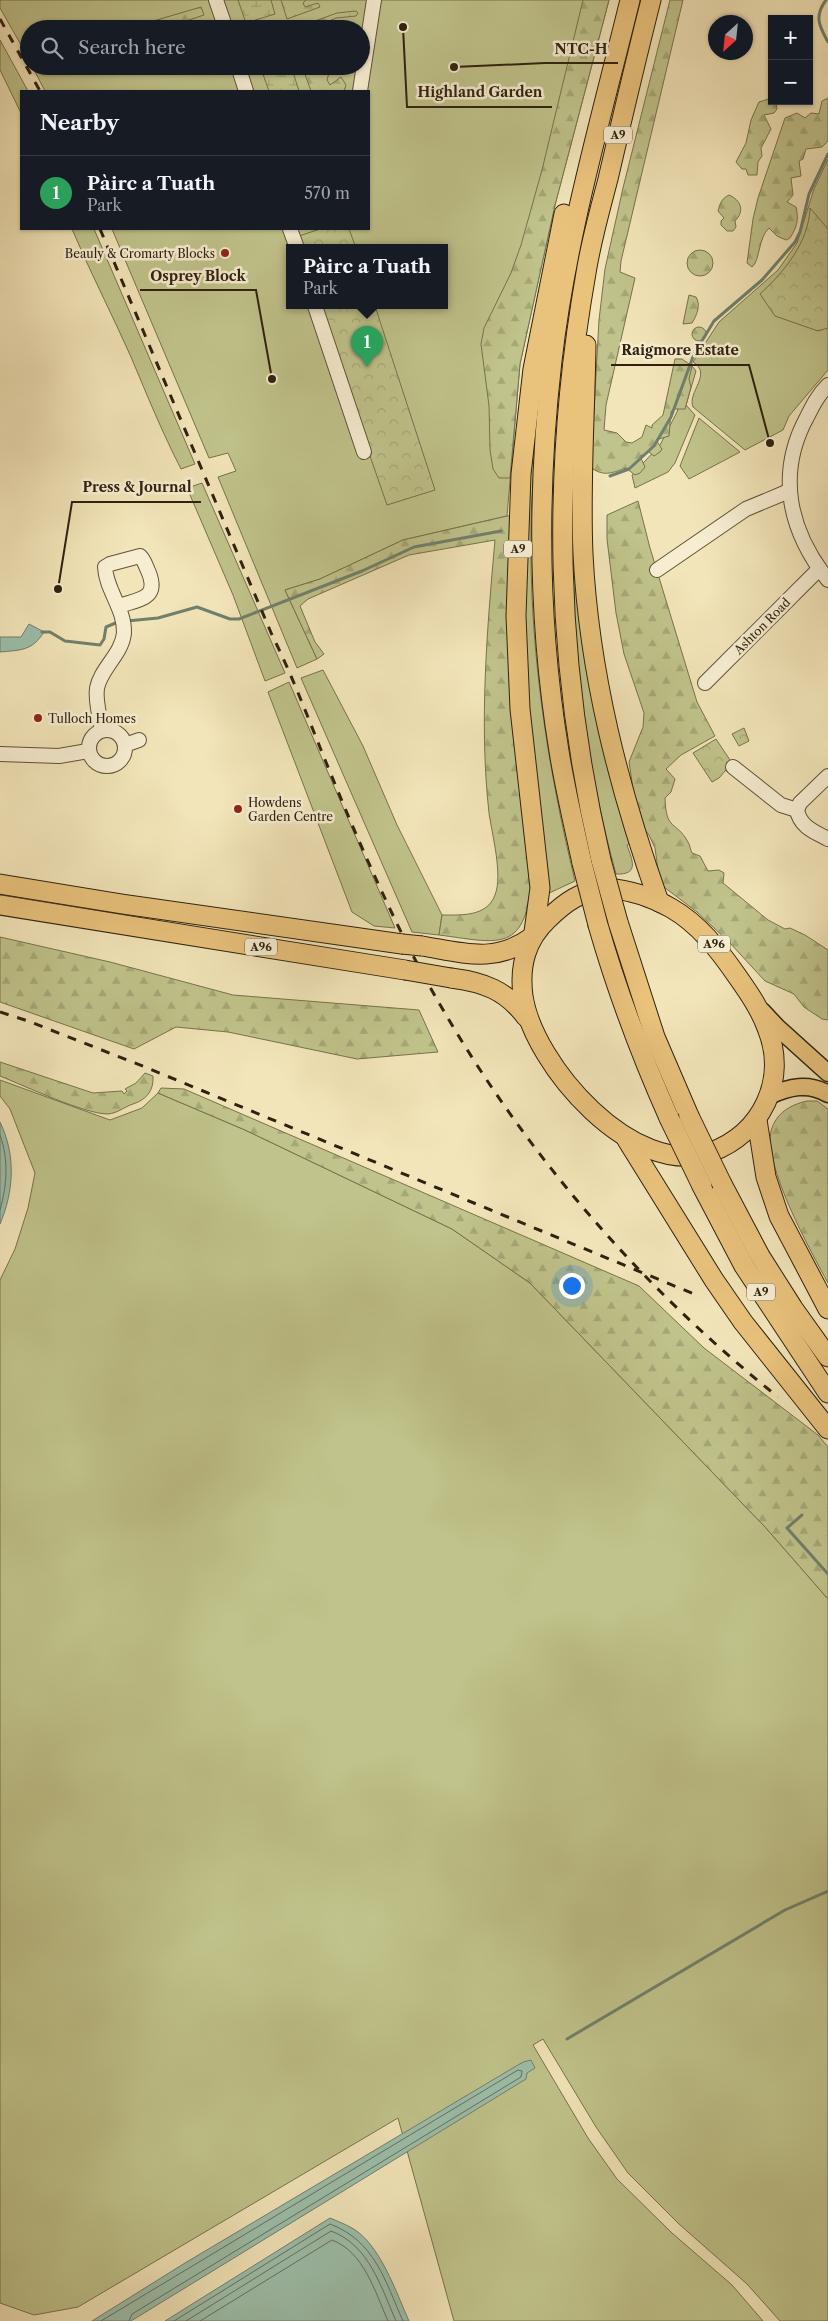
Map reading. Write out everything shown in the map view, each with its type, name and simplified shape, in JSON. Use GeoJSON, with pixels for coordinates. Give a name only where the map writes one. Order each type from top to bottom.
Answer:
{"type":"FeatureCollection","features":[{"type":"Feature","properties":{"kind":"highway","name":"A9"},"geometry":{"type":"LineString","coordinates":[[630,0],[580,200],[562,294],[552,360],[542,489],[544,618],[550,686],[559,752],[582,863],[598,925],[636,1040],[669,1118],[744,1266],[828,1393]]}},
{"type":"Feature","properties":{"kind":"highway","name":"A9"},"geometry":{"type":"LineString","coordinates":[[651,0],[586,270],[574,347],[562,489],[564,614],[578,748],[601,860],[618,922],[655,1037],[689,1116],[760,1256],[828,1357]]}},
{"type":"Feature","properties":{"kind":"highway","name":"A9"},"geometry":{"type":"LineString","coordinates":[[533,934],[539,881],[520,710],[516,616],[521,474],[533,369],[564,213],[584,135],[610,81]]}},
{"type":"Feature","properties":{"kind":"highway","name":"A9"},"geometry":{"type":"LineString","coordinates":[[586,270],[582,485],[583,555],[593,656],[610,742],[639,846],[658,902]]}},
{"type":"Feature","properties":{"kind":"highway","name":"A96"},"geometry":{"type":"LineString","coordinates":[[0,884],[122,904],[470,954],[493,954],[511,950],[533,934],[556,910],[578,895],[594,890],[620,889],[631,891],[658,902],[686,919],[718,948],[754,1001],[768,1029],[773,1051],[774,1070],[770,1096],[757,1120],[739,1138],[718,1149],[695,1156],[675,1156],[646,1148],[626,1138],[592,1111],[554,1067],[532,1024],[523,997],[522,979],[525,956],[533,934]]}},
{"type":"Feature","properties":{"kind":"highway","name":"A96"},"geometry":{"type":"LineString","coordinates":[[0,905],[482,984],[505,994],[517,1004],[532,1024]]}},
{"type":"Feature","properties":{"kind":"highway"},"geometry":{"type":"LineString","coordinates":[[757,1120],[766,1177],[779,1216],[828,1309]]}},
{"type":"Feature","properties":{"kind":"highway","name":"A9"},"geometry":{"type":"LineString","coordinates":[[626,1138],[714,1280],[743,1322],[828,1429]]}},
{"type":"Feature","properties":{"kind":"main road"},"geometry":{"type":"LineString","coordinates":[[754,1001],[777,1027],[828,1073]]}},
{"type":"Feature","properties":{"kind":"main road"},"geometry":{"type":"LineString","coordinates":[[770,1096],[798,1086],[818,1089],[828,1094]]}},
{"type":"Feature","properties":{"kind":"street"},"geometry":{"type":"LineString","coordinates":[[216,0],[223,20]]}},
{"type":"Feature","properties":{"kind":"street"},"geometry":{"type":"LineString","coordinates":[[370,26],[374,0]]}},
{"type":"Feature","properties":{"kind":"street"},"geometry":{"type":"LineString","coordinates":[[241,75],[246,90]]}},
{"type":"Feature","properties":{"kind":"street"},"geometry":{"type":"LineString","coordinates":[[360,90],[362,75]]}},
{"type":"Feature","properties":{"kind":"street"},"geometry":{"type":"LineString","coordinates":[[290,230],[296,244]]}},
{"type":"Feature","properties":{"kind":"street"},"geometry":{"type":"LineString","coordinates":[[316,309],[364,452]]}},
{"type":"Feature","properties":{"kind":"street","name":"Ashton Road"},"geometry":{"type":"LineString","coordinates":[[705,683],[824,574],[802,540],[793,515],[789,491],[792,457],[798,433],[820,394],[828,385]]}},
{"type":"Feature","properties":{"kind":"street"},"geometry":{"type":"LineString","coordinates":[[657,570],[746,509],[789,491]]}},
{"type":"Feature","properties":{"kind":"street"},"geometry":{"type":"LineString","coordinates":[[102,730],[97,688],[122,643],[121,617]]}},
{"type":"Feature","properties":{"kind":"street"},"geometry":{"type":"LineString","coordinates":[[102,730],[114,731],[123,739],[125,745],[121,760],[115,770],[97,764],[88,751],[88,746],[93,736],[102,730]]}},
{"type":"Feature","properties":{"kind":"street"},"geometry":{"type":"LineString","coordinates":[[125,745],[139,740]]}},
{"type":"Feature","properties":{"kind":"street"},"geometry":{"type":"LineString","coordinates":[[0,754],[58,756],[88,751]]}},
{"type":"Feature","properties":{"kind":"street"},"geometry":{"type":"LineString","coordinates":[[733,767],[781,805],[797,810]]}},
{"type":"Feature","properties":{"kind":"street"},"geometry":{"type":"LineString","coordinates":[[828,776],[800,803],[797,810],[802,824],[828,840]]}},
{"type":"Feature","properties":{"kind":"green space"},"geometry":{"type":"Polygon","coordinates":[[[0,0],[609,0],[555,205],[520,364],[507,516],[403,540],[320,579],[285,590],[317,659],[297,668],[218,477],[236,471],[228,453],[209,458],[112,230],[370,230],[370,90],[44,90],[37,75],[370,75],[370,20],[20,20],[20,43],[0,8],[0,0]]]}},
{"type":"Feature","properties":{"kind":"green space"},"geometry":{"type":"Polygon","coordinates":[[[238,0],[271,0],[275,14],[256,20],[245,20],[238,0]]]}},
{"type":"Feature","properties":{"kind":"green space"},"geometry":{"type":"Polygon","coordinates":[[[281,0],[306,0],[303,3],[305,7],[318,3],[320,7],[287,19],[281,0]]]}},
{"type":"Feature","properties":{"kind":"green space"},"geometry":{"type":"Polygon","coordinates":[[[583,0],[609,0],[555,205],[520,364],[510,478],[499,478],[493,469],[490,450],[489,406],[481,344],[484,328],[511,273],[521,245],[542,170],[583,0]]]}},
{"type":"Feature","properties":{"kind":"green space"},"geometry":{"type":"Polygon","coordinates":[[[670,0],[683,0],[621,261],[620,272],[635,278],[606,405],[604,430],[617,433],[626,442],[632,443],[642,437],[646,425],[652,428],[652,425],[663,415],[675,359],[682,359],[692,366],[689,379],[691,387],[685,409],[673,409],[671,412],[669,436],[656,440],[662,449],[660,452],[654,456],[649,452],[640,456],[645,467],[640,473],[635,475],[626,468],[610,473],[602,473],[593,469],[591,465],[599,320],[605,269],[623,188],[670,0]]]}},
{"type":"Feature","properties":{"kind":"green space"},"geometry":{"type":"Polygon","coordinates":[[[201,7],[204,15],[189,20],[157,20],[201,7]]]}},
{"type":"Feature","properties":{"kind":"green space"},"geometry":{"type":"Polygon","coordinates":[[[356,11],[358,13],[356,16],[318,20],[337,13],[356,11]]]}},
{"type":"Feature","properties":{"kind":"green space"},"geometry":{"type":"Polygon","coordinates":[[[0,40],[27,90],[20,90],[20,111],[0,70],[0,40]]]}},
{"type":"Feature","properties":{"kind":"green space"},"geometry":{"type":"Polygon","coordinates":[[[263,75],[294,75],[299,90],[269,90],[263,75]]]}},
{"type":"Feature","properties":{"kind":"green space"},"geometry":{"type":"Polygon","coordinates":[[[305,75],[328,75],[327,80],[330,85],[341,77],[346,85],[344,90],[311,90],[305,75]]]}},
{"type":"Feature","properties":{"kind":"green space"},"geometry":{"type":"Polygon","coordinates":[[[828,98],[828,141],[822,147],[806,149],[803,159],[799,161],[801,176],[791,178],[793,195],[787,202],[796,207],[797,223],[794,230],[790,238],[786,240],[777,236],[769,228],[765,232],[755,264],[752,267],[747,263],[753,219],[758,198],[785,118],[797,113],[805,118],[811,113],[819,114],[822,101],[828,98]]]}},
{"type":"Feature","properties":{"kind":"green space"},"geometry":{"type":"Polygon","coordinates":[[[768,99],[768,105],[776,105],[777,109],[774,113],[764,115],[771,129],[761,148],[762,156],[758,162],[757,175],[748,175],[746,169],[742,169],[736,162],[746,143],[751,120],[759,102],[768,99]]]}},
{"type":"Feature","properties":{"kind":"green space"},"geometry":{"type":"Polygon","coordinates":[[[828,159],[828,370],[789,416],[783,430],[745,450],[693,407],[693,395],[701,372],[693,362],[719,322],[778,270],[797,243],[814,189],[828,159]]]}},
{"type":"Feature","properties":{"kind":"green space"},"geometry":{"type":"Polygon","coordinates":[[[729,195],[739,203],[741,210],[735,221],[736,227],[733,231],[727,231],[721,225],[721,221],[724,218],[718,211],[720,204],[729,195]]]}},
{"type":"Feature","properties":{"kind":"green space"},"geometry":{"type":"Polygon","coordinates":[[[810,208],[828,229],[828,328],[818,331],[775,316],[760,294],[794,256],[809,221],[810,208]]]}},
{"type":"Feature","properties":{"kind":"green space"},"geometry":{"type":"Polygon","coordinates":[[[72,230],[94,230],[195,464],[181,469],[72,230]]]}},
{"type":"Feature","properties":{"kind":"green space"},"geometry":{"type":"Polygon","coordinates":[[[317,230],[349,230],[355,244],[298,244],[296,237],[317,230]]]}},
{"type":"Feature","properties":{"kind":"green space"},"geometry":{"type":"Polygon","coordinates":[[[700,250],[709,254],[713,263],[709,272],[700,276],[691,272],[687,263],[691,254],[700,250]]]}},
{"type":"Feature","properties":{"kind":"green space"},"geometry":{"type":"Polygon","coordinates":[[[689,295],[696,297],[698,310],[692,323],[683,324],[689,295]]]}},
{"type":"Feature","properties":{"kind":"green space"},"geometry":{"type":"Polygon","coordinates":[[[319,309],[376,309],[435,490],[387,505],[319,309]]]}},
{"type":"Feature","properties":{"kind":"green space"},"geometry":{"type":"Polygon","coordinates":[[[696,327],[702,327],[706,334],[702,341],[696,341],[692,337],[692,331],[696,327]]]}},
{"type":"Feature","properties":{"kind":"green space"},"geometry":{"type":"Polygon","coordinates":[[[692,366],[696,371],[686,405],[695,415],[675,463],[668,472],[635,488],[632,475],[660,445],[677,412],[692,366]]]}},
{"type":"Feature","properties":{"kind":"green space"},"geometry":{"type":"Polygon","coordinates":[[[535,417],[538,421],[531,527],[533,617],[548,750],[575,881],[545,895],[524,673],[521,584],[535,417]]]}},
{"type":"Feature","properties":{"kind":"green space"},"geometry":{"type":"Polygon","coordinates":[[[699,418],[740,452],[689,479],[680,466],[699,418]]]}},
{"type":"Feature","properties":{"kind":"green space"},"geometry":{"type":"Polygon","coordinates":[[[572,440],[575,484],[631,843],[627,845],[632,866],[629,872],[624,874],[616,874],[599,803],[576,658],[570,548],[572,440]]]}},
{"type":"Feature","properties":{"kind":"green space"},"geometry":{"type":"Polygon","coordinates":[[[202,483],[285,673],[265,681],[233,595],[187,488],[202,483]]]}},
{"type":"Feature","properties":{"kind":"green space"},"geometry":{"type":"Polygon","coordinates":[[[638,501],[650,548],[697,702],[715,736],[681,755],[666,769],[675,779],[671,792],[665,798],[667,816],[672,825],[684,835],[692,853],[700,856],[708,871],[719,870],[724,873],[723,883],[768,920],[785,929],[790,928],[805,935],[828,950],[828,1020],[822,1019],[804,1007],[794,994],[765,981],[729,942],[697,912],[660,884],[655,848],[649,835],[638,821],[629,762],[643,727],[644,713],[624,654],[616,613],[607,539],[607,515],[638,501]]]}},
{"type":"Feature","properties":{"kind":"green space"},"geometry":{"type":"Polygon","coordinates":[[[512,516],[531,883],[528,906],[522,922],[514,933],[504,939],[491,941],[439,935],[442,915],[480,911],[491,902],[497,887],[497,866],[486,779],[484,711],[495,540],[409,555],[308,599],[300,606],[315,642],[324,654],[317,659],[285,590],[320,579],[403,540],[512,516]]]}},
{"type":"Feature","properties":{"kind":"green space"},"geometry":{"type":"Polygon","coordinates":[[[323,670],[363,746],[397,825],[442,915],[439,935],[412,932],[301,678],[323,670]]]}},
{"type":"Feature","properties":{"kind":"green space"},"geometry":{"type":"Polygon","coordinates":[[[289,682],[395,928],[374,926],[352,912],[268,692],[289,682]]]}},
{"type":"Feature","properties":{"kind":"green space"},"geometry":{"type":"Polygon","coordinates":[[[744,728],[749,741],[739,746],[732,734],[744,728]]]}},
{"type":"Feature","properties":{"kind":"green space"},"geometry":{"type":"Polygon","coordinates":[[[716,739],[732,763],[719,778],[712,782],[693,753],[716,739]]]}},
{"type":"Feature","properties":{"kind":"green space"},"geometry":{"type":"Polygon","coordinates":[[[0,937],[110,962],[233,995],[419,1010],[438,1052],[357,1059],[228,1032],[176,1027],[134,1049],[0,1002],[0,937]]]}},
{"type":"Feature","properties":{"kind":"green space"},"geometry":{"type":"Polygon","coordinates":[[[0,1062],[93,1093],[122,1091],[124,1094],[127,1091],[125,1089],[136,1083],[145,1073],[153,1076],[153,1081],[151,1090],[142,1100],[112,1113],[97,1113],[70,1105],[0,1076],[0,1062]]]}},
{"type":"Feature","properties":{"kind":"green space"},"geometry":{"type":"Polygon","coordinates":[[[0,1080],[110,1120],[142,1108],[158,1093],[245,1130],[452,1229],[530,1283],[766,1528],[828,1599],[828,2321],[780,2321],[747,2284],[679,2224],[628,2173],[596,2127],[543,2039],[533,2045],[588,2138],[617,2179],[672,2233],[732,2285],[763,2321],[454,2321],[398,2118],[78,2307],[34,2315],[0,2303],[0,1280],[15,1249],[28,1208],[35,1173],[10,1109],[0,1096],[0,1080]]]}},
{"type":"Feature","properties":{"kind":"green space"},"geometry":{"type":"Polygon","coordinates":[[[161,1088],[184,1089],[639,1286],[704,1348],[818,1435],[828,1447],[828,1599],[766,1528],[530,1283],[452,1229],[245,1130],[158,1093],[161,1088]]]}},
{"type":"Feature","properties":{"kind":"green space"},"geometry":{"type":"Polygon","coordinates":[[[807,1101],[817,1101],[828,1109],[828,1283],[790,1208],[774,1165],[770,1146],[771,1131],[776,1119],[789,1108],[807,1101]]]}},
{"type":"Feature","properties":{"kind":"water"},"geometry":{"type":"Polygon","coordinates":[[[29,624],[44,632],[35,643],[20,650],[0,652],[0,637],[21,637],[29,624]]]}},
{"type":"Feature","properties":{"kind":"water"},"geometry":{"type":"Polygon","coordinates":[[[0,1122],[9,1147],[11,1173],[8,1199],[0,1224],[0,1122]]]}},
{"type":"Feature","properties":{"kind":"water"},"geometry":{"type":"Polygon","coordinates":[[[531,2060],[535,2068],[527,2073],[526,2079],[131,2321],[92,2321],[185,2263],[523,2062],[531,2060]]]}},
{"type":"Feature","properties":{"kind":"water"},"geometry":{"type":"Polygon","coordinates":[[[330,2218],[352,2228],[371,2245],[393,2283],[409,2321],[165,2321],[330,2218]]]}},
{"type":"Feature","properties":{"kind":"waterway"},"geometry":{"type":"LineString","coordinates":[[826,0],[820,11],[819,21],[828,42]]}},
{"type":"Feature","properties":{"kind":"waterway"},"geometry":{"type":"LineString","coordinates":[[610,476],[629,469],[654,446],[671,417],[694,354],[714,321],[762,280],[795,242],[800,232],[809,194],[828,154]]}},
{"type":"Feature","properties":{"kind":"waterway"},"geometry":{"type":"LineString","coordinates":[[127,621],[158,618],[197,607],[230,619],[239,619],[362,571],[414,547],[501,531]]}},
{"type":"Feature","properties":{"kind":"waterway"},"geometry":{"type":"LineString","coordinates":[[42,632],[50,632],[65,641],[100,645],[104,639],[106,627],[118,622]]}},
{"type":"Feature","properties":{"kind":"waterway"},"geometry":{"type":"LineString","coordinates":[[802,1515],[787,1528],[828,1574]]}},
{"type":"Feature","properties":{"kind":"waterway"},"geometry":{"type":"LineString","coordinates":[[567,2039],[785,1910],[828,1891]]}},
{"type":"Feature","properties":{"kind":"railway"},"geometry":{"type":"LineString","coordinates":[[0,19],[20,55]]}},
{"type":"Feature","properties":{"kind":"railway"},"geometry":{"type":"LineString","coordinates":[[31,75],[39,90]]}},
{"type":"Feature","properties":{"kind":"railway"},"geometry":{"type":"LineString","coordinates":[[100,230],[295,686],[364,853],[402,934],[438,1000],[477,1065],[519,1126],[565,1186],[614,1243],[666,1297],[720,1348],[778,1397]]}},
{"type":"Feature","properties":{"kind":"railway"},"geometry":{"type":"LineString","coordinates":[[0,1012],[28,1021],[145,1067],[694,1294]]}},
{"type":"Feature","properties":{"kind":"place","name":"Highland Garden"},"geometry":{"type":"Point","coordinates":[403,27]}},
{"type":"Feature","properties":{"kind":"place","name":"NTC-H"},"geometry":{"type":"Point","coordinates":[454,67]}},
{"type":"Feature","properties":{"kind":"place","name":"Beauly & Cromarty Blocks"},"geometry":{"type":"Point","coordinates":[225,253]}},
{"type":"Feature","properties":{"kind":"place","name":"Pàirc a Tuath"},"geometry":{"type":"Point","coordinates":[367,367]}},
{"type":"Feature","properties":{"kind":"place","name":"Osprey Block"},"geometry":{"type":"Point","coordinates":[272,379]}},
{"type":"Feature","properties":{"kind":"place","name":"Raigmore Estate"},"geometry":{"type":"Point","coordinates":[770,443]}},
{"type":"Feature","properties":{"kind":"place","name":"Press & Journal"},"geometry":{"type":"Point","coordinates":[58,589]}},
{"type":"Feature","properties":{"kind":"place","name":"Tulloch Homes"},"geometry":{"type":"Point","coordinates":[38,718]}},
{"type":"Feature","properties":{"kind":"place","name":"Howdens Garden Centre"},"geometry":{"type":"Point","coordinates":[238,809]}}]}
